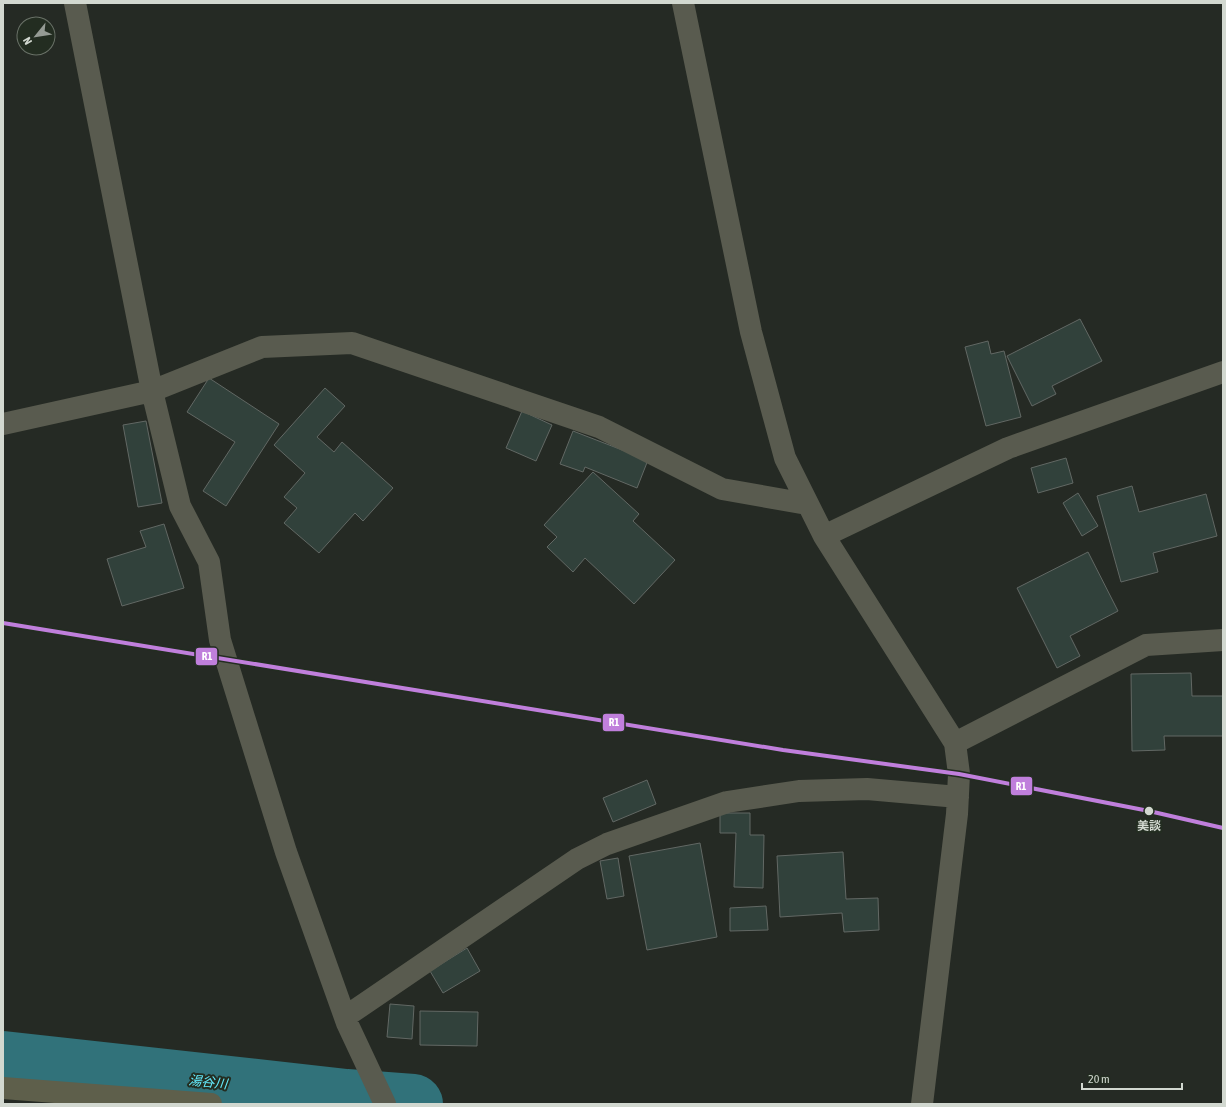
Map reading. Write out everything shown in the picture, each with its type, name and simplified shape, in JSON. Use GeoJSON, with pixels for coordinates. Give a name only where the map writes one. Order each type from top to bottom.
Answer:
{"type":"FeatureCollection","features":[{"type":"Feature","properties":{"kind":"highway"},"geometry":{"type":"LineString","coordinates":[[3,1088],[212,1104]]}},
{"type":"Feature","properties":{"kind":"street"},"geometry":{"type":"LineString","coordinates":[[75,3],[152,391],[180,506],[209,562],[222,648],[286,852],[345,1018],[385,1104]]}},
{"type":"Feature","properties":{"kind":"street"},"geometry":{"type":"LineString","coordinates":[[682,3],[751,332],[785,458],[824,536],[955,743],[959,774],[956,822],[922,1104]]}},
{"type":"Feature","properties":{"kind":"street"},"geometry":{"type":"LineString","coordinates":[[3,424],[152,391],[262,347],[352,343],[599,427],[722,489],[808,504]]}},
{"type":"Feature","properties":{"kind":"street"},"geometry":{"type":"LineString","coordinates":[[824,536],[1008,448],[1223,372]]}},
{"type":"Feature","properties":{"kind":"street"},"geometry":{"type":"LineString","coordinates":[[955,743],[1146,646],[1223,640]]}},
{"type":"Feature","properties":{"kind":"street"},"geometry":{"type":"LineString","coordinates":[[345,1018],[577,859],[607,844],[727,802],[799,791],[867,789],[958,797]]}},
{"type":"Feature","properties":{"kind":"building"},"geometry":{"type":"Polygon","coordinates":[[[1080,319],[1102,361],[1052,386],[1056,394],[1032,406],[1007,356],[1080,319]]]}},
{"type":"Feature","properties":{"kind":"building"},"geometry":{"type":"Polygon","coordinates":[[[988,341],[991,354],[1004,351],[1021,417],[986,426],[965,347],[988,341]]]}},
{"type":"Feature","properties":{"kind":"building"},"geometry":{"type":"Polygon","coordinates":[[[209,378],[279,424],[226,506],[203,491],[235,442],[187,412],[209,378]]]}},
{"type":"Feature","properties":{"kind":"building"},"geometry":{"type":"Polygon","coordinates":[[[325,388],[345,406],[317,437],[334,452],[342,442],[393,488],[363,521],[355,513],[319,553],[284,523],[297,508],[284,497],[305,473],[274,445],[325,388]]]}},
{"type":"Feature","properties":{"kind":"building"},"geometry":{"type":"Polygon","coordinates":[[[522,411],[552,425],[536,461],[506,448],[522,411]]]}},
{"type":"Feature","properties":{"kind":"building"},"geometry":{"type":"Polygon","coordinates":[[[146,421],[162,503],[138,507],[123,425],[146,421]]]}},
{"type":"Feature","properties":{"kind":"building"},"geometry":{"type":"Polygon","coordinates":[[[573,431],[648,460],[637,488],[585,467],[583,472],[560,464],[573,431]]]}},
{"type":"Feature","properties":{"kind":"building"},"geometry":{"type":"Polygon","coordinates":[[[1066,458],[1073,483],[1038,493],[1031,468],[1066,458]]]}},
{"type":"Feature","properties":{"kind":"building"},"geometry":{"type":"Polygon","coordinates":[[[593,472],[639,514],[633,521],[675,560],[634,604],[585,558],[573,572],[547,547],[557,537],[544,525],[593,472]]]}},
{"type":"Feature","properties":{"kind":"building"},"geometry":{"type":"Polygon","coordinates":[[[1132,486],[1139,512],[1206,494],[1217,536],[1153,553],[1158,572],[1121,582],[1097,496],[1132,486]]]}},
{"type":"Feature","properties":{"kind":"building"},"geometry":{"type":"Polygon","coordinates":[[[1078,493],[1098,526],[1082,536],[1063,503],[1078,493]]]}},
{"type":"Feature","properties":{"kind":"building"},"geometry":{"type":"Polygon","coordinates":[[[164,524],[184,588],[122,606],[107,559],[146,547],[140,531],[164,524]]]}},
{"type":"Feature","properties":{"kind":"building"},"geometry":{"type":"Polygon","coordinates":[[[1088,552],[1118,611],[1070,636],[1080,656],[1057,668],[1017,588],[1088,552]]]}},
{"type":"Feature","properties":{"kind":"building"},"geometry":{"type":"Polygon","coordinates":[[[1191,673],[1192,696],[1223,696],[1223,736],[1164,736],[1165,750],[1132,751],[1131,674],[1191,673]]]}},
{"type":"Feature","properties":{"kind":"building"},"geometry":{"type":"Polygon","coordinates":[[[647,780],[656,804],[613,822],[603,798],[647,780]]]}},
{"type":"Feature","properties":{"kind":"building"},"geometry":{"type":"Polygon","coordinates":[[[720,813],[750,813],[750,835],[764,835],[763,888],[734,887],[736,833],[720,833],[720,813]]]}},
{"type":"Feature","properties":{"kind":"building"},"geometry":{"type":"Polygon","coordinates":[[[700,843],[717,937],[647,950],[629,856],[700,843]]]}},
{"type":"Feature","properties":{"kind":"building"},"geometry":{"type":"Polygon","coordinates":[[[843,852],[846,899],[878,898],[879,930],[844,932],[842,913],[780,917],[777,856],[843,852]]]}},
{"type":"Feature","properties":{"kind":"building"},"geometry":{"type":"Polygon","coordinates":[[[618,858],[624,896],[607,899],[600,861],[618,858]]]}},
{"type":"Feature","properties":{"kind":"building"},"geometry":{"type":"Polygon","coordinates":[[[766,906],[768,930],[730,931],[730,908],[766,906]]]}},
{"type":"Feature","properties":{"kind":"building"},"geometry":{"type":"Polygon","coordinates":[[[467,948],[480,971],[443,993],[430,971],[467,948]]]}},
{"type":"Feature","properties":{"kind":"building"},"geometry":{"type":"Polygon","coordinates":[[[390,1004],[414,1006],[412,1039],[387,1037],[390,1004]]]}},
{"type":"Feature","properties":{"kind":"building"},"geometry":{"type":"Polygon","coordinates":[[[420,1011],[478,1012],[477,1046],[420,1045],[420,1011]]]}},
{"type":"Feature","properties":{"kind":"waterway","name":"湯谷川"},"geometry":{"type":"LineString","coordinates":[[3,1061],[346,1099],[413,1104]]}},
{"type":"Feature","properties":{"kind":"waterway"},"geometry":{"type":"LineString","coordinates":[[141,1099],[151,1077]]}},
{"type":"Feature","properties":{"kind":"transit line","name":"R1"},"geometry":{"type":"LineString","coordinates":[[3,623],[783,750],[959,774],[1149,811],[1223,828]]}},
{"type":"Feature","properties":{"kind":"place","name":"美談"},"geometry":{"type":"Point","coordinates":[1149,811]}}]}
